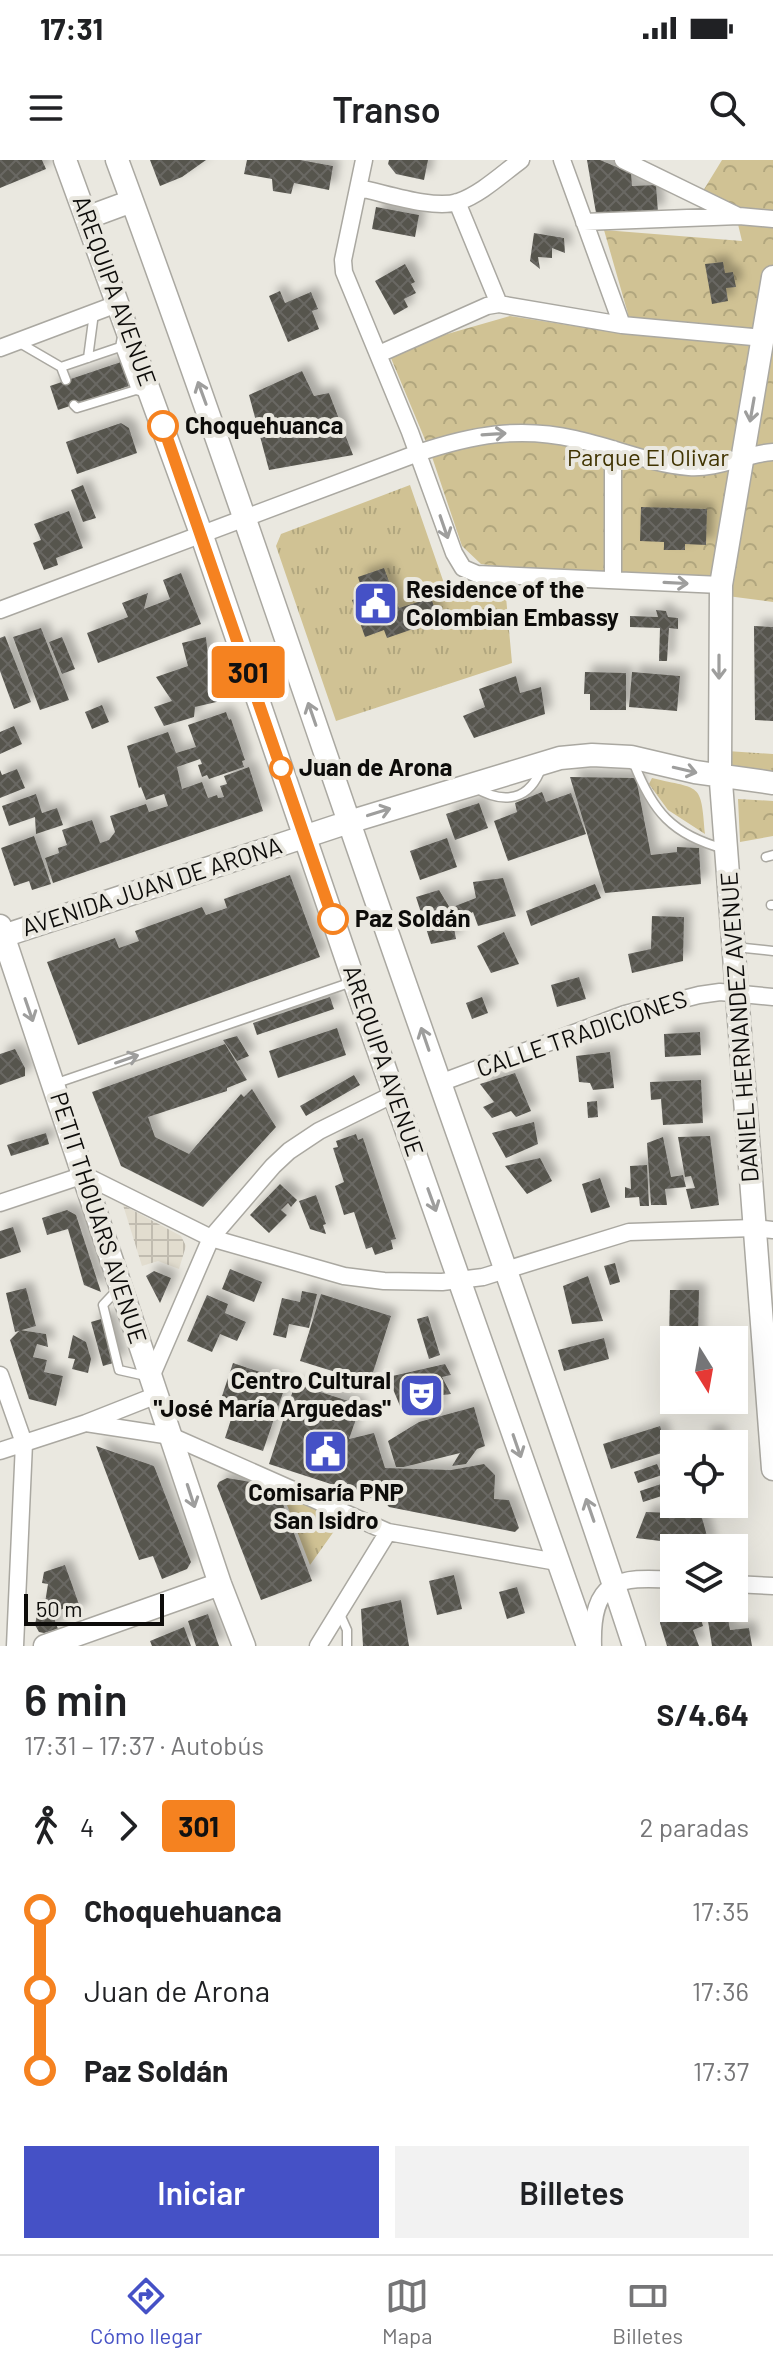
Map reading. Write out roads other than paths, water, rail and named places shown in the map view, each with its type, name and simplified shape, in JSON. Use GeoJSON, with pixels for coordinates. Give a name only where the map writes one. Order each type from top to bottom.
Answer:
{"type":"FeatureCollection","features":[{"type":"Feature","properties":{"kind":"main road","name":"AREQUIPA AVENUE"},"geometry":{"type":"LineString","coordinates":[[65,160],[121,314],[144,392],[202,536],[557,1562],[590,1646]]}},
{"type":"Feature","properties":{"kind":"main road","name":"AREQUIPA AVENUE"},"geometry":{"type":"LineString","coordinates":[[117,160],[246,519],[349,822],[508,1271],[634,1646]]}},
{"type":"Feature","properties":{"kind":"main road"},"geometry":{"type":"LineString","coordinates":[[86,218],[132,201]]}},
{"type":"Feature","properties":{"kind":"main road","name":"DANIEL HERNANDEZ AVENUE"},"geometry":{"type":"LineString","coordinates":[[773,277],[721,585],[721,777],[738,994],[764,1229],[773,1469]]}},
{"type":"Feature","properties":{"kind":"main road","name":"AVENIDA JUAN DE ARONA"},"geometry":{"type":"LineString","coordinates":[[1,933],[544,762],[592,755],[631,757],[721,777],[773,783]]}},
{"type":"Feature","properties":{"kind":"main road","name":"PETIT THOUARS AVENUE"},"geometry":{"type":"LineString","coordinates":[[1,933],[220,1584],[244,1646]]}},
{"type":"Feature","properties":{"kind":"main road"},"geometry":{"type":"LineString","coordinates":[[45,1646],[220,1584]]}},
{"type":"Feature","properties":{"kind":"street"},"geometry":{"type":"LineString","coordinates":[[364,160],[343,260],[344,272],[418,453],[454,553],[463,568],[477,574],[721,585]]}},
{"type":"Feature","properties":{"kind":"street"},"geometry":{"type":"LineString","coordinates":[[359,188],[438,204],[457,202],[521,160]]}},
{"type":"Feature","properties":{"kind":"street"},"geometry":{"type":"LineString","coordinates":[[562,160],[622,325]]}},
{"type":"Feature","properties":{"kind":"street"},"geometry":{"type":"LineString","coordinates":[[623,160],[739,216]]}},
{"type":"Feature","properties":{"kind":"street"},"geometry":{"type":"LineString","coordinates":[[457,202],[499,304]]}},
{"type":"Feature","properties":{"kind":"street"},"geometry":{"type":"LineString","coordinates":[[584,222],[739,216],[773,219]]}},
{"type":"Feature","properties":{"kind":"street"},"geometry":{"type":"LineString","coordinates":[[379,354],[487,306],[499,304],[622,325],[764,338]]}},
{"type":"Feature","properties":{"kind":"street"},"geometry":{"type":"LineString","coordinates":[[0,348],[94,313],[121,314]]}},
{"type":"Feature","properties":{"kind":"street"},"geometry":{"type":"LineString","coordinates":[[0,610],[418,453],[476,435],[506,433],[563,437],[688,467],[712,467],[744,456],[773,452]]}},
{"type":"Feature","properties":{"kind":"street"},"geometry":{"type":"LineString","coordinates":[[613,449],[613,580]]}},
{"type":"Feature","properties":{"kind":"street","name":"CALLE TRADICIONES"},"geometry":{"type":"LineString","coordinates":[[440,1083],[625,1014],[720,992],[773,997]]}},
{"type":"Feature","properties":{"kind":"street"},"geometry":{"type":"LineString","coordinates":[[0,1451],[86,1423],[154,1386],[211,1238],[289,1151],[319,1131],[394,1094]]}},
{"type":"Feature","properties":{"kind":"street"},"geometry":{"type":"LineString","coordinates":[[0,1203],[84,1175],[211,1238],[322,1270],[367,1280],[408,1283],[461,1281],[508,1271],[629,1232],[764,1229]]}},
{"type":"Feature","properties":{"kind":"street"},"geometry":{"type":"LineString","coordinates":[[0,1375],[24,1443],[15,1646]]}},
{"type":"Feature","properties":{"kind":"street"},"geometry":{"type":"LineString","coordinates":[[86,1423],[171,1436],[388,1532],[557,1562]]}},
{"type":"Feature","properties":{"kind":"street"},"geometry":{"type":"LineString","coordinates":[[318,1646],[388,1532]]}},
{"type":"Feature","properties":{"kind":"street"},"geometry":{"type":"LineString","coordinates":[[590,1646],[596,1609],[603,1595],[615,1584],[639,1578],[660,1579]]}},
{"type":"Feature","properties":{"kind":"street"},"geometry":{"type":"LineString","coordinates":[[748,1585],[773,1586]]}},
{"type":"Feature","properties":{"kind":"lane"},"geometry":{"type":"LineString","coordinates":[[88,358],[94,313]]}},
{"type":"Feature","properties":{"kind":"lane"},"geometry":{"type":"LineString","coordinates":[[74,405],[77,408],[144,392],[120,347],[121,314]]}},
{"type":"Feature","properties":{"kind":"lane"},"geometry":{"type":"LineString","coordinates":[[17,342],[61,367],[66,380]]}},
{"type":"Feature","properties":{"kind":"lane"},"geometry":{"type":"LineString","coordinates":[[61,367],[120,347]]}},
{"type":"Feature","properties":{"kind":"lane"},"geometry":{"type":"LineString","coordinates":[[631,757],[640,781],[661,816],[704,844],[727,850]]}},
{"type":"Feature","properties":{"kind":"lane"},"geometry":{"type":"LineString","coordinates":[[734,947],[773,951]]}},
{"type":"Feature","properties":{"kind":"lane"},"geometry":{"type":"LineString","coordinates":[[54,1084],[354,981]]}},
{"type":"Feature","properties":{"kind":"lane"},"geometry":{"type":"LineString","coordinates":[[339,1611],[347,1630],[347,1646]]}},
{"type":"Feature","properties":{"kind":"place","name":"Choquehuanca"},"geometry":{"type":"Point","coordinates":[163,426]}},
{"type":"Feature","properties":{"kind":"place","name":"Residence of the Colombian Embassy"},"geometry":{"type":"Point","coordinates":[375,604]}},
{"type":"Feature","properties":{"kind":"place","name":"Juan de Arona"},"geometry":{"type":"Point","coordinates":[281,768]}},
{"type":"Feature","properties":{"kind":"place","name":"Paz Soldán"},"geometry":{"type":"Point","coordinates":[333,919]}},
{"type":"Feature","properties":{"kind":"place","name":"Centro Cultural \"José María Arguedas\""},"geometry":{"type":"Point","coordinates":[422,1395]}},
{"type":"Feature","properties":{"kind":"place","name":"Comisaría PNP San Isidro"},"geometry":{"type":"Point","coordinates":[326,1451]}},
{"type":"Feature","properties":{"kind":"park label","name":"Parque El Olivar"},"geometry":{"type":"Point","coordinates":[648,458]}}]}
